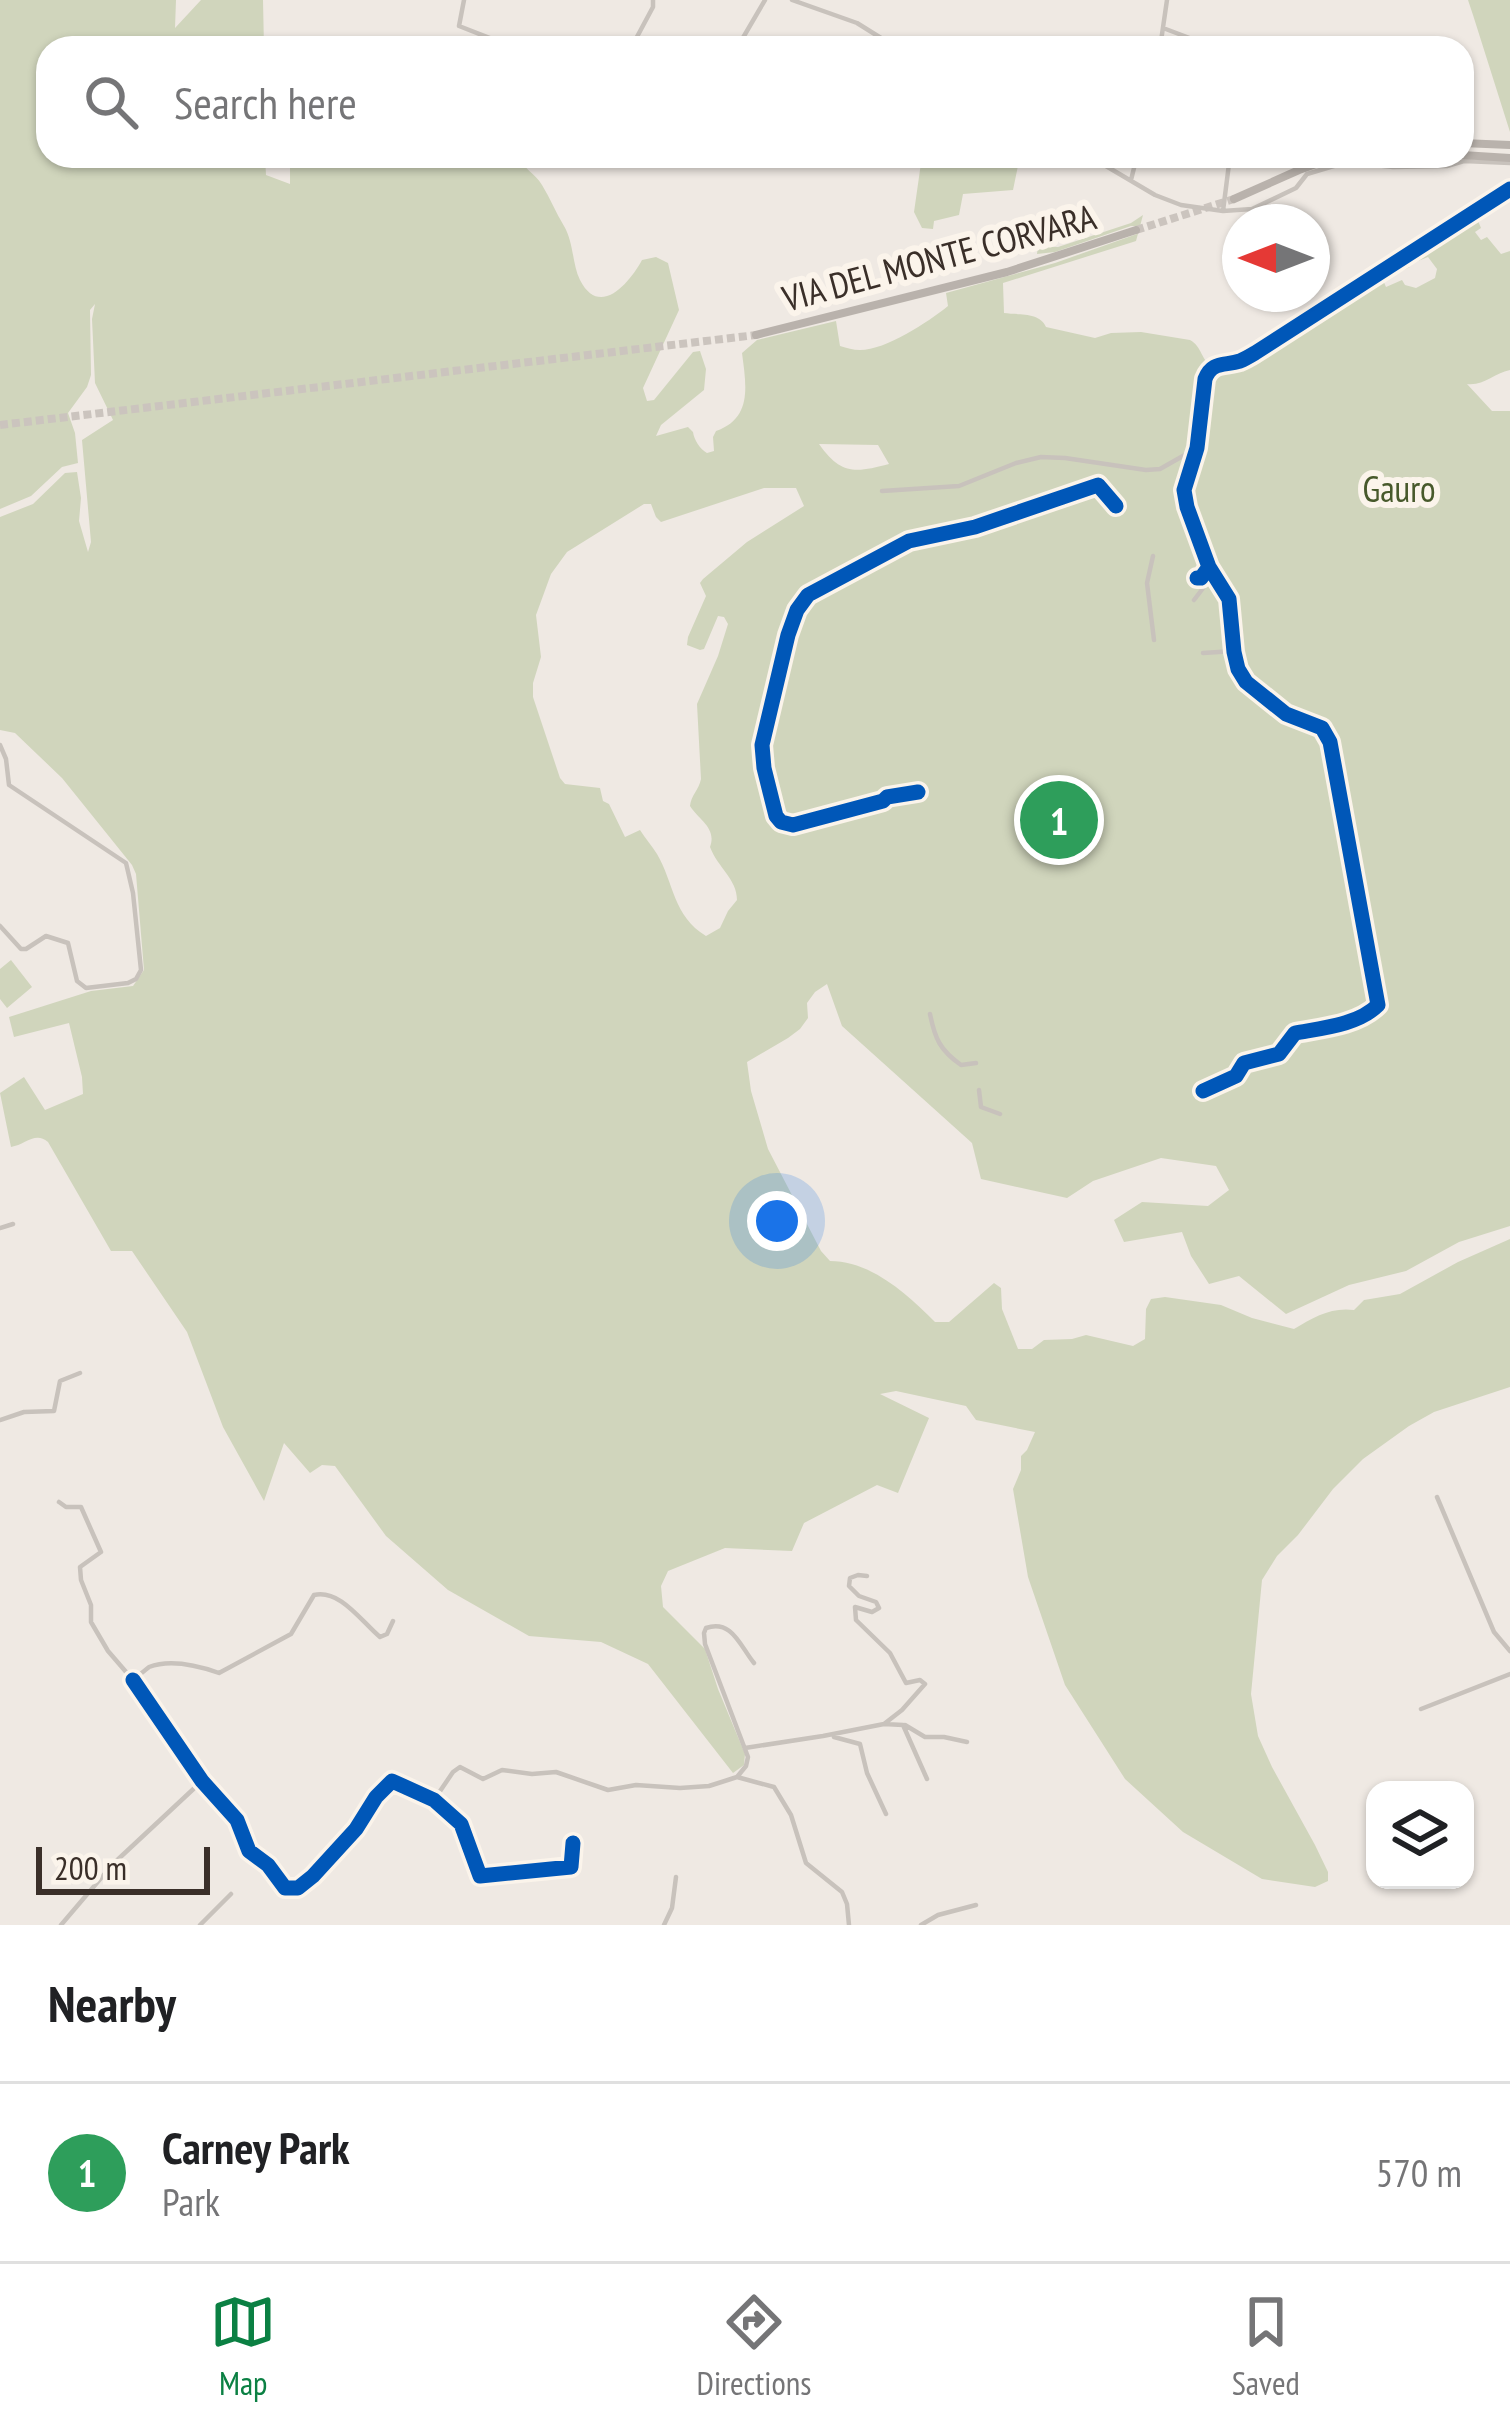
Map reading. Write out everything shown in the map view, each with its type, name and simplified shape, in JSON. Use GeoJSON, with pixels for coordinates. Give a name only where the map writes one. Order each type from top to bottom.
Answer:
{"type":"FeatureCollection","features":[{"type":"Feature","properties":{"kind":"main road"},"geometry":{"type":"LineString","coordinates":[[1474,145],[1508,152]]}},
{"type":"Feature","properties":{"kind":"main road"},"geometry":{"type":"LineString","coordinates":[[1474,154],[1508,152]]}},
{"type":"Feature","properties":{"kind":"main road"},"geometry":{"type":"LineString","coordinates":[[1234,199],[1305,168]]}},
{"type":"Feature","properties":{"kind":"main road","name":"VIA DEL MONTE CORVARA"},"geometry":{"type":"LineString","coordinates":[[756,335],[998,275],[1136,230]]}},
{"type":"Feature","properties":{"kind":"street"},"geometry":{"type":"LineString","coordinates":[[464,0],[459,26],[484,36]]}},
{"type":"Feature","properties":{"kind":"street"},"geometry":{"type":"LineString","coordinates":[[637,36],[653,0]]}},
{"type":"Feature","properties":{"kind":"street"},"geometry":{"type":"LineString","coordinates":[[743,36],[765,0]]}},
{"type":"Feature","properties":{"kind":"street"},"geometry":{"type":"LineString","coordinates":[[792,0],[857,23],[878,36]]}},
{"type":"Feature","properties":{"kind":"street"},"geometry":{"type":"LineString","coordinates":[[1162,36],[1167,0]]}},
{"type":"Feature","properties":{"kind":"street"},"geometry":{"type":"LineString","coordinates":[[1163,28],[1184,36]]}},
{"type":"Feature","properties":{"kind":"street"},"geometry":{"type":"LineString","coordinates":[[1474,159],[1508,152]]}},
{"type":"Feature","properties":{"kind":"street"},"geometry":{"type":"LineString","coordinates":[[1110,168],[1181,205],[1222,211]]}},
{"type":"Feature","properties":{"kind":"street"},"geometry":{"type":"LineString","coordinates":[[1131,180],[1134,168]]}},
{"type":"Feature","properties":{"kind":"street"},"geometry":{"type":"LineString","coordinates":[[1224,204],[1228,168]]}},
{"type":"Feature","properties":{"kind":"street"},"geometry":{"type":"LineString","coordinates":[[1262,204],[1296,188],[1307,174],[1327,168]]}},
{"type":"Feature","properties":{"kind":"street"},"geometry":{"type":"LineString","coordinates":[[1203,1091],[1236,1076],[1244,1063],[1279,1054],[1295,1034],[1333,1026],[1378,1005],[1330,742],[1322,728],[1268,702],[1238,669],[1229,599],[1208,569],[1187,507],[1184,490],[1197,448],[1205,379],[1212,367],[1255,353],[1510,189]]}},
{"type":"Feature","properties":{"kind":"street"},"geometry":{"type":"LineString","coordinates":[[882,491],[959,486],[1041,458],[1160,469],[1197,448]]}},
{"type":"Feature","properties":{"kind":"street"},"geometry":{"type":"LineString","coordinates":[[918,792],[793,825],[776,816],[762,745],[797,610],[808,595],[909,541],[975,527],[1098,485],[1116,506]]}},
{"type":"Feature","properties":{"kind":"street"},"geometry":{"type":"LineString","coordinates":[[975,527],[976,536]]}},
{"type":"Feature","properties":{"kind":"street"},"geometry":{"type":"LineString","coordinates":[[1153,556],[1148,583],[1154,640]]}},
{"type":"Feature","properties":{"kind":"street"},"geometry":{"type":"LineString","coordinates":[[1191,577],[1201,578],[1208,569]]}},
{"type":"Feature","properties":{"kind":"street"},"geometry":{"type":"LineString","coordinates":[[1194,600],[1207,583],[1208,569]]}},
{"type":"Feature","properties":{"kind":"street"},"geometry":{"type":"LineString","coordinates":[[1203,653],[1234,651]]}},
{"type":"Feature","properties":{"kind":"street"},"geometry":{"type":"LineString","coordinates":[[0,745],[9,785],[126,863],[141,970],[128,983],[86,988],[76,981],[68,944],[46,936],[21,949],[0,926]]}},
{"type":"Feature","properties":{"kind":"street"},"geometry":{"type":"LineString","coordinates":[[930,1014],[942,1052],[961,1065],[976,1064]]}},
{"type":"Feature","properties":{"kind":"street"},"geometry":{"type":"LineString","coordinates":[[979,1090],[982,1107],[1000,1114]]}},
{"type":"Feature","properties":{"kind":"street"},"geometry":{"type":"LineString","coordinates":[[0,1228],[13,1224]]}},
{"type":"Feature","properties":{"kind":"street"},"geometry":{"type":"LineString","coordinates":[[0,1420],[24,1412],[54,1412],[60,1382],[80,1372]]}},
{"type":"Feature","properties":{"kind":"street"},"geometry":{"type":"LineString","coordinates":[[1437,1497],[1494,1632],[1510,1651]]}},
{"type":"Feature","properties":{"kind":"street"},"geometry":{"type":"LineString","coordinates":[[59,1502],[81,1507],[101,1552],[80,1567],[91,1622],[202,1781],[237,1820],[249,1851],[268,1865],[283,1886],[298,1888],[313,1876],[387,1784],[398,1781],[434,1800],[461,1824],[480,1876],[571,1868],[573,1843]]}},
{"type":"Feature","properties":{"kind":"street"},"geometry":{"type":"LineString","coordinates":[[867,1576],[850,1578],[849,1586],[859,1596],[877,1602],[879,1608],[872,1612],[855,1607],[856,1620],[890,1653],[905,1682],[925,1684],[884,1724]]}},
{"type":"Feature","properties":{"kind":"street"},"geometry":{"type":"LineString","coordinates":[[133,1680],[148,1667],[170,1664],[219,1673],[232,1667],[291,1634],[314,1595],[336,1597],[379,1636],[386,1636],[393,1621]]}},
{"type":"Feature","properties":{"kind":"street"},"geometry":{"type":"LineString","coordinates":[[737,1777],[747,1761],[745,1748],[705,1644],[706,1628],[730,1629],[754,1664]]}},
{"type":"Feature","properties":{"kind":"street"},"geometry":{"type":"LineString","coordinates":[[1420,1709],[1510,1673]]}},
{"type":"Feature","properties":{"kind":"street"},"geometry":{"type":"LineString","coordinates":[[745,1748],[884,1724],[903,1725],[925,1737],[968,1742]]}},
{"type":"Feature","properties":{"kind":"street"},"geometry":{"type":"LineString","coordinates":[[903,1725],[927,1779]]}},
{"type":"Feature","properties":{"kind":"street"},"geometry":{"type":"LineString","coordinates":[[832,1735],[860,1744],[886,1814]]}},
{"type":"Feature","properties":{"kind":"street"},"geometry":{"type":"LineString","coordinates":[[434,1800],[460,1767],[484,1779],[502,1770],[556,1772],[608,1790],[636,1785],[709,1786],[737,1777],[774,1787],[791,1815],[806,1863],[842,1892],[849,1925]]}},
{"type":"Feature","properties":{"kind":"street"},"geometry":{"type":"LineString","coordinates":[[64,1924],[112,1864],[202,1781]]}},
{"type":"Feature","properties":{"kind":"street"},"geometry":{"type":"LineString","coordinates":[[664,1925],[673,1908],[676,1877]]}},
{"type":"Feature","properties":{"kind":"street"},"geometry":{"type":"LineString","coordinates":[[200,1925],[231,1894]]}},
{"type":"Feature","properties":{"kind":"street"},"geometry":{"type":"LineString","coordinates":[[921,1925],[976,1905]]}},
{"type":"Feature","properties":{"kind":"green space","name":"Gauro"},"geometry":{"type":"Polygon","coordinates":[[[0,0],[176,0],[175,28],[201,0],[263,0],[264,36],[36,36],[36,168],[266,168],[266,175],[290,184],[290,168],[527,168],[542,185],[564,226],[577,274],[588,291],[605,297],[614,293],[642,260],[656,257],[668,263],[679,310],[643,388],[647,401],[654,400],[693,352],[700,351],[706,369],[704,390],[661,425],[656,436],[688,427],[707,453],[714,451],[716,431],[742,409],[742,353],[757,340],[836,321],[840,346],[870,349],[918,327],[948,306],[946,293],[1137,234],[1131,226],[1055,252],[1037,254],[1038,246],[1058,247],[1143,215],[1136,241],[1003,283],[1004,313],[1034,317],[1046,327],[1095,338],[1141,332],[1190,340],[1215,370],[1242,361],[1330,312],[1330,308],[1391,268],[1410,267],[1383,280],[1386,287],[1402,280],[1416,288],[1435,278],[1437,269],[1428,257],[1397,264],[1476,216],[1481,228],[1475,232],[1481,240],[1487,237],[1501,254],[1510,251],[1510,370],[1467,384],[1492,411],[1510,411],[1510,1226],[1459,1242],[1406,1271],[1349,1285],[1286,1314],[1239,1276],[1209,1284],[1182,1232],[1124,1242],[1114,1220],[1142,1202],[1208,1206],[1229,1190],[1216,1166],[1161,1158],[1093,1181],[1067,1198],[981,1179],[972,1143],[842,1026],[827,984],[807,1003],[808,1018],[800,1029],[747,1062],[768,1149],[830,1261],[874,1273],[935,1322],[949,1322],[994,1283],[1001,1288],[1002,1309],[1018,1349],[1086,1335],[1133,1346],[1145,1339],[1151,1299],[1165,1297],[1221,1305],[1294,1329],[1330,1312],[1354,1310],[1364,1300],[1400,1294],[1510,1239],[1510,1387],[1434,1412],[1363,1459],[1277,1556],[1262,1580],[1251,1694],[1258,1736],[1315,1845],[1328,1881],[1315,1887],[1262,1879],[1183,1832],[1125,1779],[1065,1685],[1028,1577],[1013,1489],[1021,1456],[1035,1432],[976,1420],[966,1406],[896,1391],[880,1394],[929,1418],[898,1493],[877,1485],[804,1523],[792,1551],[725,1548],[668,1571],[661,1586],[663,1607],[705,1649],[745,1754],[744,1765],[733,1773],[648,1664],[601,1642],[529,1636],[448,1590],[386,1536],[335,1466],[322,1465],[310,1473],[284,1443],[264,1501],[223,1427],[187,1332],[132,1251],[111,1251],[48,1142],[34,1138],[11,1147],[0,1093],[24,1077],[45,1110],[83,1094],[69,1023],[14,1037],[9,1017],[91,991],[133,986],[144,970],[132,865],[62,778],[15,733],[0,730],[0,517],[33,504],[65,473],[77,472],[79,521],[88,552],[91,542],[82,440],[113,420],[95,383],[95,304],[90,310],[91,375],[68,413],[78,463],[62,467],[31,496],[0,509],[0,0]],[[819,444],[849,469],[889,464],[878,445],[819,444]],[[764,488],[661,522],[651,504],[644,504],[567,552],[551,574],[536,615],[541,657],[533,697],[560,778],[565,784],[600,788],[625,837],[640,830],[657,854],[680,909],[706,936],[720,928],[737,900],[734,886],[710,847],[709,829],[690,806],[701,779],[697,704],[728,624],[718,616],[704,649],[687,645],[706,596],[700,583],[747,542],[804,506],[796,488],[764,488]]]}},
{"type":"Feature","properties":{"kind":"green space"},"geometry":{"type":"Polygon","coordinates":[[[1468,0],[1510,0],[1510,132],[1473,15],[1468,0]]]}},
{"type":"Feature","properties":{"kind":"green space"},"geometry":{"type":"Polygon","coordinates":[[[920,168],[1018,168],[1013,190],[963,194],[959,215],[934,221],[933,229],[922,228],[914,212],[920,168]]]}},
{"type":"Feature","properties":{"kind":"green space"},"geometry":{"type":"Polygon","coordinates":[[[11,960],[32,987],[7,1008],[0,999],[0,969],[11,960]]]}},
{"type":"Feature","properties":{"kind":"tunnel"},"geometry":{"type":"LineString","coordinates":[[1136,230],[1234,199]]}},
{"type":"Feature","properties":{"kind":"tunnel"},"geometry":{"type":"LineString","coordinates":[[0,425],[756,335]]}},
{"type":"Feature","properties":{"kind":"cycle path"},"geometry":{"type":"LineString","coordinates":[[1197,578],[1209,567],[1184,490],[1197,448],[1208,373],[1255,353],[1510,189]]}},
{"type":"Feature","properties":{"kind":"cycle path"},"geometry":{"type":"LineString","coordinates":[[918,792],[793,825],[776,816],[762,745],[797,610],[808,595],[909,541],[975,527],[1098,485],[1116,506]]}},
{"type":"Feature","properties":{"kind":"cycle path"},"geometry":{"type":"LineString","coordinates":[[1203,1091],[1236,1076],[1244,1063],[1279,1054],[1295,1033],[1350,1021],[1378,1005],[1330,742],[1322,728],[1286,714],[1246,682],[1234,652],[1229,599],[1209,567]]}},
{"type":"Feature","properties":{"kind":"cycle path"},"geometry":{"type":"LineString","coordinates":[[133,1680],[202,1781],[237,1820],[249,1851],[268,1865],[285,1888],[298,1888],[313,1876],[392,1781],[434,1800],[461,1824],[480,1876],[571,1867],[573,1843]]}},
{"type":"Feature","properties":{"kind":"place","name":"Carney Park"},"geometry":{"type":"Point","coordinates":[1059,820]}}]}
